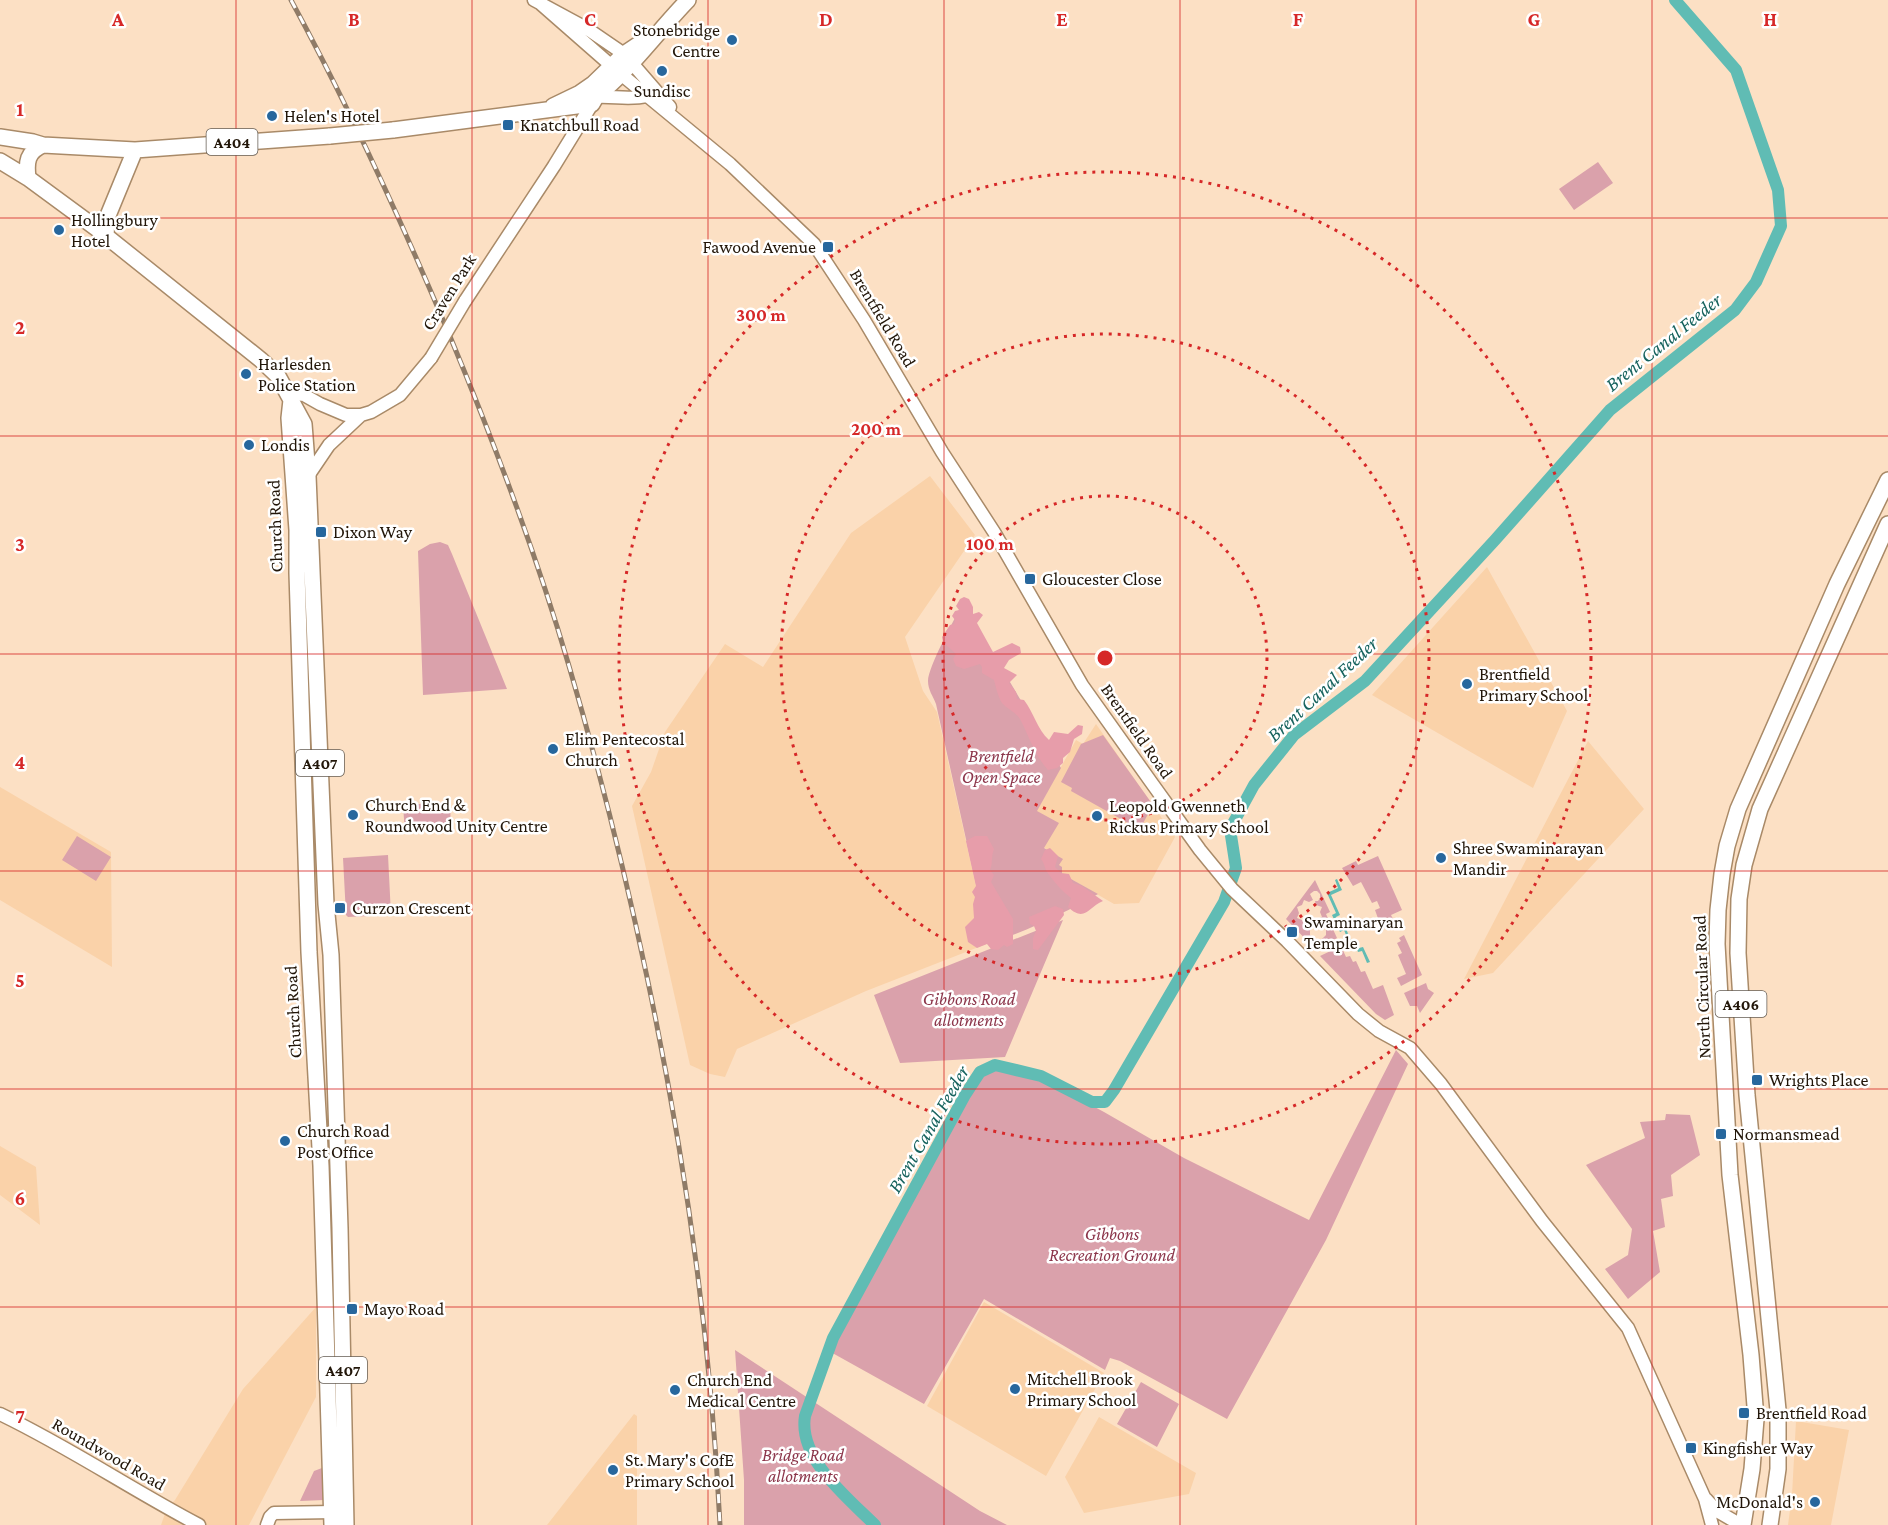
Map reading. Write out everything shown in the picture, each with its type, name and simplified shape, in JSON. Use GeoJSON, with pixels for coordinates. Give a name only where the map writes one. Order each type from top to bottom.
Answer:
{"type":"FeatureCollection","features":[{"type":"Feature","properties":{"kind":"main road","name":"A404"},"geometry":{"type":"LineString","coordinates":[[543,111],[580,93],[622,65],[688,0]]}},
{"type":"Feature","properties":{"kind":"main road","name":"Craven Park"},"geometry":{"type":"LineString","coordinates":[[594,101],[622,65]]}},
{"type":"Feature","properties":{"kind":"main road","name":"A404"},"geometry":{"type":"LineString","coordinates":[[0,137],[43,145],[135,150],[393,130],[543,111],[594,101]]}},
{"type":"Feature","properties":{"kind":"main road"},"geometry":{"type":"LineString","coordinates":[[28,178],[27,160],[30,153],[43,145]]}},
{"type":"Feature","properties":{"kind":"main road"},"geometry":{"type":"LineString","coordinates":[[112,150],[126,173]]}},
{"type":"Feature","properties":{"kind":"main road"},"geometry":{"type":"LineString","coordinates":[[106,236],[108,218],[135,150]]}},
{"type":"Feature","properties":{"kind":"main road"},"geometry":{"type":"LineString","coordinates":[[0,161],[28,178],[89,223],[108,218]]}},
{"type":"Feature","properties":{"kind":"main road","name":"A407"},"geometry":{"type":"LineString","coordinates":[[89,223],[195,309],[241,343],[278,376],[290,397]]}},
{"type":"Feature","properties":{"kind":"main road","name":"Church Road"},"geometry":{"type":"LineString","coordinates":[[290,397],[304,424],[308,476],[326,903],[331,966],[340,1228],[339,1518]]}},
{"type":"Feature","properties":{"kind":"main road","name":"Church Road"},"geometry":{"type":"LineString","coordinates":[[290,397],[289,418],[297,530],[309,952],[339,1518]]}},
{"type":"Feature","properties":{"kind":"main road","name":"North Circular Road"},"geometry":{"type":"LineString","coordinates":[[1742,1525],[1752,1469],[1756,1419],[1751,1354],[1730,1175],[1717,944],[1722,874],[1727,846],[1738,809],[1752,774],[1837,584],[1888,480]]}},
{"type":"Feature","properties":{"kind":"main road","name":"North Circular Road"},"geometry":{"type":"LineString","coordinates":[[1770,1525],[1778,1469],[1778,1410],[1747,1095],[1738,953],[1739,899],[1744,865],[1760,809],[1888,524]]}},
{"type":"Feature","properties":{"kind":"street"},"geometry":{"type":"LineString","coordinates":[[538,2],[622,65]]}},
{"type":"Feature","properties":{"kind":"street","name":"Brentfield Road"},"geometry":{"type":"LineString","coordinates":[[622,65],[647,96],[730,164],[814,244],[864,320],[942,452],[994,532],[1082,685],[1188,835],[1229,886],[1359,1014],[1379,1031],[1410,1048],[1441,1084],[1542,1221],[1628,1328],[1705,1499],[1712,1525]]}},
{"type":"Feature","properties":{"kind":"street","name":"Brentfield Road"},"geometry":{"type":"LineString","coordinates":[[622,65],[692,133]]}},
{"type":"Feature","properties":{"kind":"street"},"geometry":{"type":"LineString","coordinates":[[594,101],[625,96],[637,98],[647,96]]}},
{"type":"Feature","properties":{"kind":"street","name":"Craven Park"},"geometry":{"type":"LineString","coordinates":[[308,476],[329,445],[361,415],[371,412],[400,395],[431,358],[594,101]]}},
{"type":"Feature","properties":{"kind":"street"},"geometry":{"type":"LineString","coordinates":[[290,397],[304,395],[346,415],[361,415]]}},
{"type":"Feature","properties":{"kind":"street","name":"Roundwood Road"},"geometry":{"type":"LineString","coordinates":[[0,1414],[70,1449],[167,1508],[200,1525]]}},
{"type":"Feature","properties":{"kind":"street","name":"Brentfield Road"},"geometry":{"type":"LineString","coordinates":[[1705,1499],[1717,1511],[1742,1525]]}},
{"type":"Feature","properties":{"kind":"street"},"geometry":{"type":"LineString","coordinates":[[267,1525],[274,1513],[339,1518]]}},
{"type":"Feature","properties":{"kind":"shaded area"},"geometry":{"type":"Polygon","coordinates":[[[930,476],[975,535],[905,637],[923,691],[937,712],[989,943],[866,991],[737,1049],[725,1077],[710,1074],[690,1065],[632,806],[651,772],[665,732],[725,644],[763,667],[851,533],[930,476]]]}},
{"type":"Feature","properties":{"kind":"shaded area","name":"Brentfield Primary School"},"geometry":{"type":"Polygon","coordinates":[[[1487,567],[1567,711],[1533,788],[1372,695],[1487,567]]]}},
{"type":"Feature","properties":{"kind":"shaded area"},"geometry":{"type":"Polygon","coordinates":[[[964,597],[969,599],[973,607],[973,614],[979,612],[983,615],[977,623],[993,652],[1012,643],[1020,647],[1021,653],[1009,660],[1004,668],[1017,675],[1009,683],[1016,692],[1017,699],[1024,700],[1045,736],[1049,740],[1054,732],[1068,734],[1078,725],[1083,726],[1082,734],[1074,739],[1070,752],[1057,768],[1048,770],[1043,764],[1020,719],[1002,703],[994,680],[982,673],[980,664],[964,669],[956,666],[953,659],[956,654],[943,642],[942,637],[950,625],[954,624],[955,620],[952,616],[955,611],[959,610],[956,606],[964,597]]]}},
{"type":"Feature","properties":{"kind":"shaded area","name":"Leopold Gwenneth Rickus Primary School"},"geometry":{"type":"Polygon","coordinates":[[[1096,724],[1175,837],[1139,903],[1114,904],[1062,874],[1055,867],[1058,856],[1023,835],[1076,740],[1083,744],[1096,724]]]}},
{"type":"Feature","properties":{"kind":"shaded area"},"geometry":{"type":"Polygon","coordinates":[[[1588,741],[1644,809],[1493,973],[1464,979],[1588,741]]]}},
{"type":"Feature","properties":{"kind":"shaded area"},"geometry":{"type":"Polygon","coordinates":[[[0,787],[111,852],[112,967],[0,900],[0,787]]]}},
{"type":"Feature","properties":{"kind":"shaded area"},"geometry":{"type":"Polygon","coordinates":[[[975,836],[987,836],[994,849],[990,870],[994,875],[991,882],[1013,919],[1013,944],[1007,947],[1004,945],[998,950],[991,949],[987,944],[977,948],[968,942],[965,927],[974,918],[975,897],[972,892],[976,886],[966,841],[975,836]]]}},
{"type":"Feature","properties":{"kind":"shaded area"},"geometry":{"type":"Polygon","coordinates":[[[1050,848],[1058,856],[1055,867],[1061,873],[1069,874],[1073,883],[1082,886],[1103,901],[1083,914],[1074,912],[1068,907],[1071,898],[1052,879],[1041,859],[1045,850],[1050,848]]]}},
{"type":"Feature","properties":{"kind":"shaded area"},"geometry":{"type":"Polygon","coordinates":[[[1055,906],[1063,909],[1064,915],[1038,950],[1033,949],[1033,938],[1036,931],[1030,924],[1029,917],[1055,906]]]}},
{"type":"Feature","properties":{"kind":"shaded area"},"geometry":{"type":"Polygon","coordinates":[[[0,1146],[36,1167],[40,1225],[0,1195],[0,1146]]]}},
{"type":"Feature","properties":{"kind":"shaded area","name":"Mitchell Brook Primary School"},"geometry":{"type":"Polygon","coordinates":[[[984,1302],[1104,1373],[1046,1476],[927,1406],[984,1302]]]}},
{"type":"Feature","properties":{"kind":"shaded area"},"geometry":{"type":"Polygon","coordinates":[[[316,1307],[316,1397],[249,1525],[161,1525],[167,1508],[175,1500],[243,1389],[316,1307]]]}},
{"type":"Feature","properties":{"kind":"shaded area","name":"St. Mary's CofE Primary School"},"geometry":{"type":"Polygon","coordinates":[[[634,1414],[637,1416],[637,1525],[547,1525],[634,1414]]]}},
{"type":"Feature","properties":{"kind":"shaded area"},"geometry":{"type":"Polygon","coordinates":[[[1099,1417],[1196,1473],[1189,1494],[1084,1513],[1065,1477],[1099,1417]]]}},
{"type":"Feature","properties":{"kind":"shaded area"},"geometry":{"type":"Polygon","coordinates":[[[1796,1421],[1849,1430],[1831,1525],[1788,1525],[1796,1421]]]}},
{"type":"Feature","properties":{"kind":"green space"},"geometry":{"type":"Polygon","coordinates":[[[1598,162],[1613,183],[1574,210],[1559,189],[1598,162]]]}},
{"type":"Feature","properties":{"kind":"green space"},"geometry":{"type":"Polygon","coordinates":[[[440,542],[448,545],[507,689],[423,695],[418,551],[430,544],[440,542]]]}},
{"type":"Feature","properties":{"kind":"green space","name":"Brentfield Open Space"},"geometry":{"type":"Polygon","coordinates":[[[963,603],[1061,768],[1037,811],[1059,823],[1044,848],[1063,859],[1059,865],[1062,867],[1062,874],[1098,894],[1045,922],[989,943],[936,704],[928,684],[929,674],[937,654],[963,603]]]}},
{"type":"Feature","properties":{"kind":"green space"},"geometry":{"type":"Polygon","coordinates":[[[1103,735],[1153,805],[1141,827],[1136,824],[1135,827],[1071,791],[1072,788],[1061,782],[1081,744],[1103,735]]]}},
{"type":"Feature","properties":{"kind":"green space"},"geometry":{"type":"Polygon","coordinates":[[[450,802],[451,830],[405,833],[403,805],[450,802]]]}},
{"type":"Feature","properties":{"kind":"green space"},"geometry":{"type":"Polygon","coordinates":[[[77,836],[111,857],[96,881],[62,860],[77,836]]]}},
{"type":"Feature","properties":{"kind":"green space"},"geometry":{"type":"Polygon","coordinates":[[[388,855],[391,915],[348,917],[346,915],[343,858],[388,855]]]}},
{"type":"Feature","properties":{"kind":"green space"},"geometry":{"type":"Polygon","coordinates":[[[1378,856],[1402,910],[1391,915],[1393,919],[1380,924],[1375,910],[1380,908],[1377,901],[1372,903],[1361,882],[1353,886],[1342,868],[1356,861],[1358,865],[1378,856]]]}},
{"type":"Feature","properties":{"kind":"green space"},"geometry":{"type":"Polygon","coordinates":[[[1315,880],[1330,912],[1326,914],[1337,938],[1316,950],[1286,919],[1315,880]],[[1317,891],[1310,894],[1313,900],[1309,902],[1304,900],[1302,905],[1297,907],[1299,913],[1297,918],[1305,925],[1310,922],[1314,924],[1310,929],[1310,935],[1315,940],[1322,939],[1326,935],[1326,928],[1321,923],[1315,924],[1317,919],[1322,917],[1320,912],[1322,907],[1316,905],[1315,901],[1320,898],[1317,891]]]}},
{"type":"Feature","properties":{"kind":"green space","name":"Gibbons Road allotments"},"geometry":{"type":"Polygon","coordinates":[[[1063,920],[1005,1057],[900,1063],[874,995],[1063,920]]]}},
{"type":"Feature","properties":{"kind":"green space"},"geometry":{"type":"Polygon","coordinates":[[[1404,935],[1422,975],[1401,986],[1397,978],[1406,974],[1398,955],[1402,953],[1397,943],[1404,935]]]}},
{"type":"Feature","properties":{"kind":"green space"},"geometry":{"type":"Polygon","coordinates":[[[1341,946],[1346,957],[1350,956],[1353,962],[1356,961],[1361,972],[1365,971],[1373,989],[1383,985],[1394,1015],[1385,1020],[1376,1014],[1320,956],[1341,946]]]}},
{"type":"Feature","properties":{"kind":"green space"},"geometry":{"type":"Polygon","coordinates":[[[1426,983],[1428,989],[1434,993],[1420,1013],[1417,1006],[1410,1006],[1404,993],[1426,983]]]}},
{"type":"Feature","properties":{"kind":"green space","name":"Gibbons Recreation Ground"},"geometry":{"type":"Polygon","coordinates":[[[1396,1050],[1408,1064],[1326,1240],[1227,1419],[1120,1361],[1110,1358],[1105,1370],[984,1299],[924,1404],[827,1350],[831,1334],[977,1069],[999,1069],[1041,1078],[1184,1158],[1309,1220],[1396,1050]]]}},
{"type":"Feature","properties":{"kind":"green space"},"geometry":{"type":"Polygon","coordinates":[[[1666,1114],[1690,1115],[1700,1155],[1671,1175],[1673,1196],[1661,1199],[1665,1227],[1653,1231],[1660,1272],[1628,1299],[1605,1269],[1628,1255],[1632,1229],[1586,1165],[1645,1138],[1640,1122],[1665,1120],[1666,1114]]]}},
{"type":"Feature","properties":{"kind":"green space","name":"Bridge Road allotments"},"geometry":{"type":"Polygon","coordinates":[[[735,1350],[980,1511],[1007,1525],[744,1525],[744,1480],[735,1350]]]}},
{"type":"Feature","properties":{"kind":"green space"},"geometry":{"type":"Polygon","coordinates":[[[1141,1382],[1179,1404],[1157,1447],[1117,1424],[1141,1382]]]}},
{"type":"Feature","properties":{"kind":"green space"},"geometry":{"type":"Polygon","coordinates":[[[322,1468],[324,1500],[300,1501],[314,1471],[322,1468]]]}},
{"type":"Feature","properties":{"kind":"water"},"geometry":{"type":"Polygon","coordinates":[[[1337,879],[1342,890],[1331,895],[1340,915],[1336,917],[1341,928],[1345,926],[1351,941],[1355,939],[1359,948],[1363,947],[1370,962],[1367,963],[1362,951],[1358,952],[1354,943],[1350,945],[1344,930],[1340,932],[1332,915],[1336,913],[1327,893],[1338,888],[1335,880],[1337,879]]]}},
{"type":"Feature","properties":{"kind":"waterway","name":"Brent Canal Feeder"},"geometry":{"type":"LineString","coordinates":[[875,1525],[839,1490],[817,1462],[809,1447],[805,1432],[805,1416],[833,1338],[965,1095],[980,1072],[995,1065],[1041,1076],[1092,1102],[1105,1102],[1224,902],[1236,868],[1230,829],[1254,785],[1294,735],[1365,681],[1495,540],[1610,410],[1735,310],[1756,282],[1781,226],[1778,190],[1736,70],[1675,0]]}},
{"type":"Feature","properties":{"kind":"railway"},"geometry":{"type":"LineString","coordinates":[[291,0],[374,165],[466,375],[528,540],[580,704],[630,898],[673,1113],[703,1318],[720,1525]]}},
{"type":"Feature","properties":{"kind":"place","name":"Stonebridge Centre"},"geometry":{"type":"Point","coordinates":[732,40]}},
{"type":"Feature","properties":{"kind":"place","name":"Sundisc"},"geometry":{"type":"Point","coordinates":[662,71]}},
{"type":"Feature","properties":{"kind":"place","name":"Helen's Hotel"},"geometry":{"type":"Point","coordinates":[272,116]}},
{"type":"Feature","properties":{"kind":"place","name":"Knatchbull Road"},"geometry":{"type":"Point","coordinates":[508,125]}},
{"type":"Feature","properties":{"kind":"place","name":"Hollingbury Hotel"},"geometry":{"type":"Point","coordinates":[59,230]}},
{"type":"Feature","properties":{"kind":"place","name":"Fawood Avenue"},"geometry":{"type":"Point","coordinates":[828,247]}},
{"type":"Feature","properties":{"kind":"place","name":"Harlesden Police Station"},"geometry":{"type":"Point","coordinates":[246,374]}},
{"type":"Feature","properties":{"kind":"place","name":"Londis"},"geometry":{"type":"Point","coordinates":[249,445]}},
{"type":"Feature","properties":{"kind":"place","name":"Dixon Way"},"geometry":{"type":"Point","coordinates":[321,532]}},
{"type":"Feature","properties":{"kind":"place","name":"Gloucester Close"},"geometry":{"type":"Point","coordinates":[1030,579]}},
{"type":"Feature","properties":{"kind":"place","name":"Brentfield Primary School"},"geometry":{"type":"Point","coordinates":[1467,684]}},
{"type":"Feature","properties":{"kind":"place","name":"Elim Pentecostal Church"},"geometry":{"type":"Point","coordinates":[553,749]}},
{"type":"Feature","properties":{"kind":"place","name":"Church End & Roundwood Unity Centre"},"geometry":{"type":"Point","coordinates":[353,815]}},
{"type":"Feature","properties":{"kind":"place","name":"Leopold Gwenneth Rickus Primary School"},"geometry":{"type":"Point","coordinates":[1097,816]}},
{"type":"Feature","properties":{"kind":"place","name":"Shree Swaminarayan Mandir"},"geometry":{"type":"Point","coordinates":[1441,858]}},
{"type":"Feature","properties":{"kind":"place","name":"Curzon Crescent"},"geometry":{"type":"Point","coordinates":[340,908]}},
{"type":"Feature","properties":{"kind":"place","name":"Swaminaryan Temple"},"geometry":{"type":"Point","coordinates":[1292,932]}},
{"type":"Feature","properties":{"kind":"place","name":"Wrights Place"},"geometry":{"type":"Point","coordinates":[1757,1080]}},
{"type":"Feature","properties":{"kind":"place","name":"Normansmead"},"geometry":{"type":"Point","coordinates":[1721,1134]}},
{"type":"Feature","properties":{"kind":"place","name":"Church Road Post Office"},"geometry":{"type":"Point","coordinates":[285,1141]}},
{"type":"Feature","properties":{"kind":"place","name":"Mayo Road"},"geometry":{"type":"Point","coordinates":[352,1309]}},
{"type":"Feature","properties":{"kind":"place","name":"Mitchell Brook Primary School"},"geometry":{"type":"Point","coordinates":[1015,1389]}},
{"type":"Feature","properties":{"kind":"place","name":"Church End Medical Centre"},"geometry":{"type":"Point","coordinates":[675,1390]}},
{"type":"Feature","properties":{"kind":"place","name":"Brentfield Road"},"geometry":{"type":"Point","coordinates":[1744,1413]}},
{"type":"Feature","properties":{"kind":"place","name":"Kingfisher Way"},"geometry":{"type":"Point","coordinates":[1691,1448]}},
{"type":"Feature","properties":{"kind":"place","name":"St. Mary's CofE Primary School"},"geometry":{"type":"Point","coordinates":[613,1470]}},
{"type":"Feature","properties":{"kind":"place","name":"McDonald's"},"geometry":{"type":"Point","coordinates":[1815,1502]}}]}
